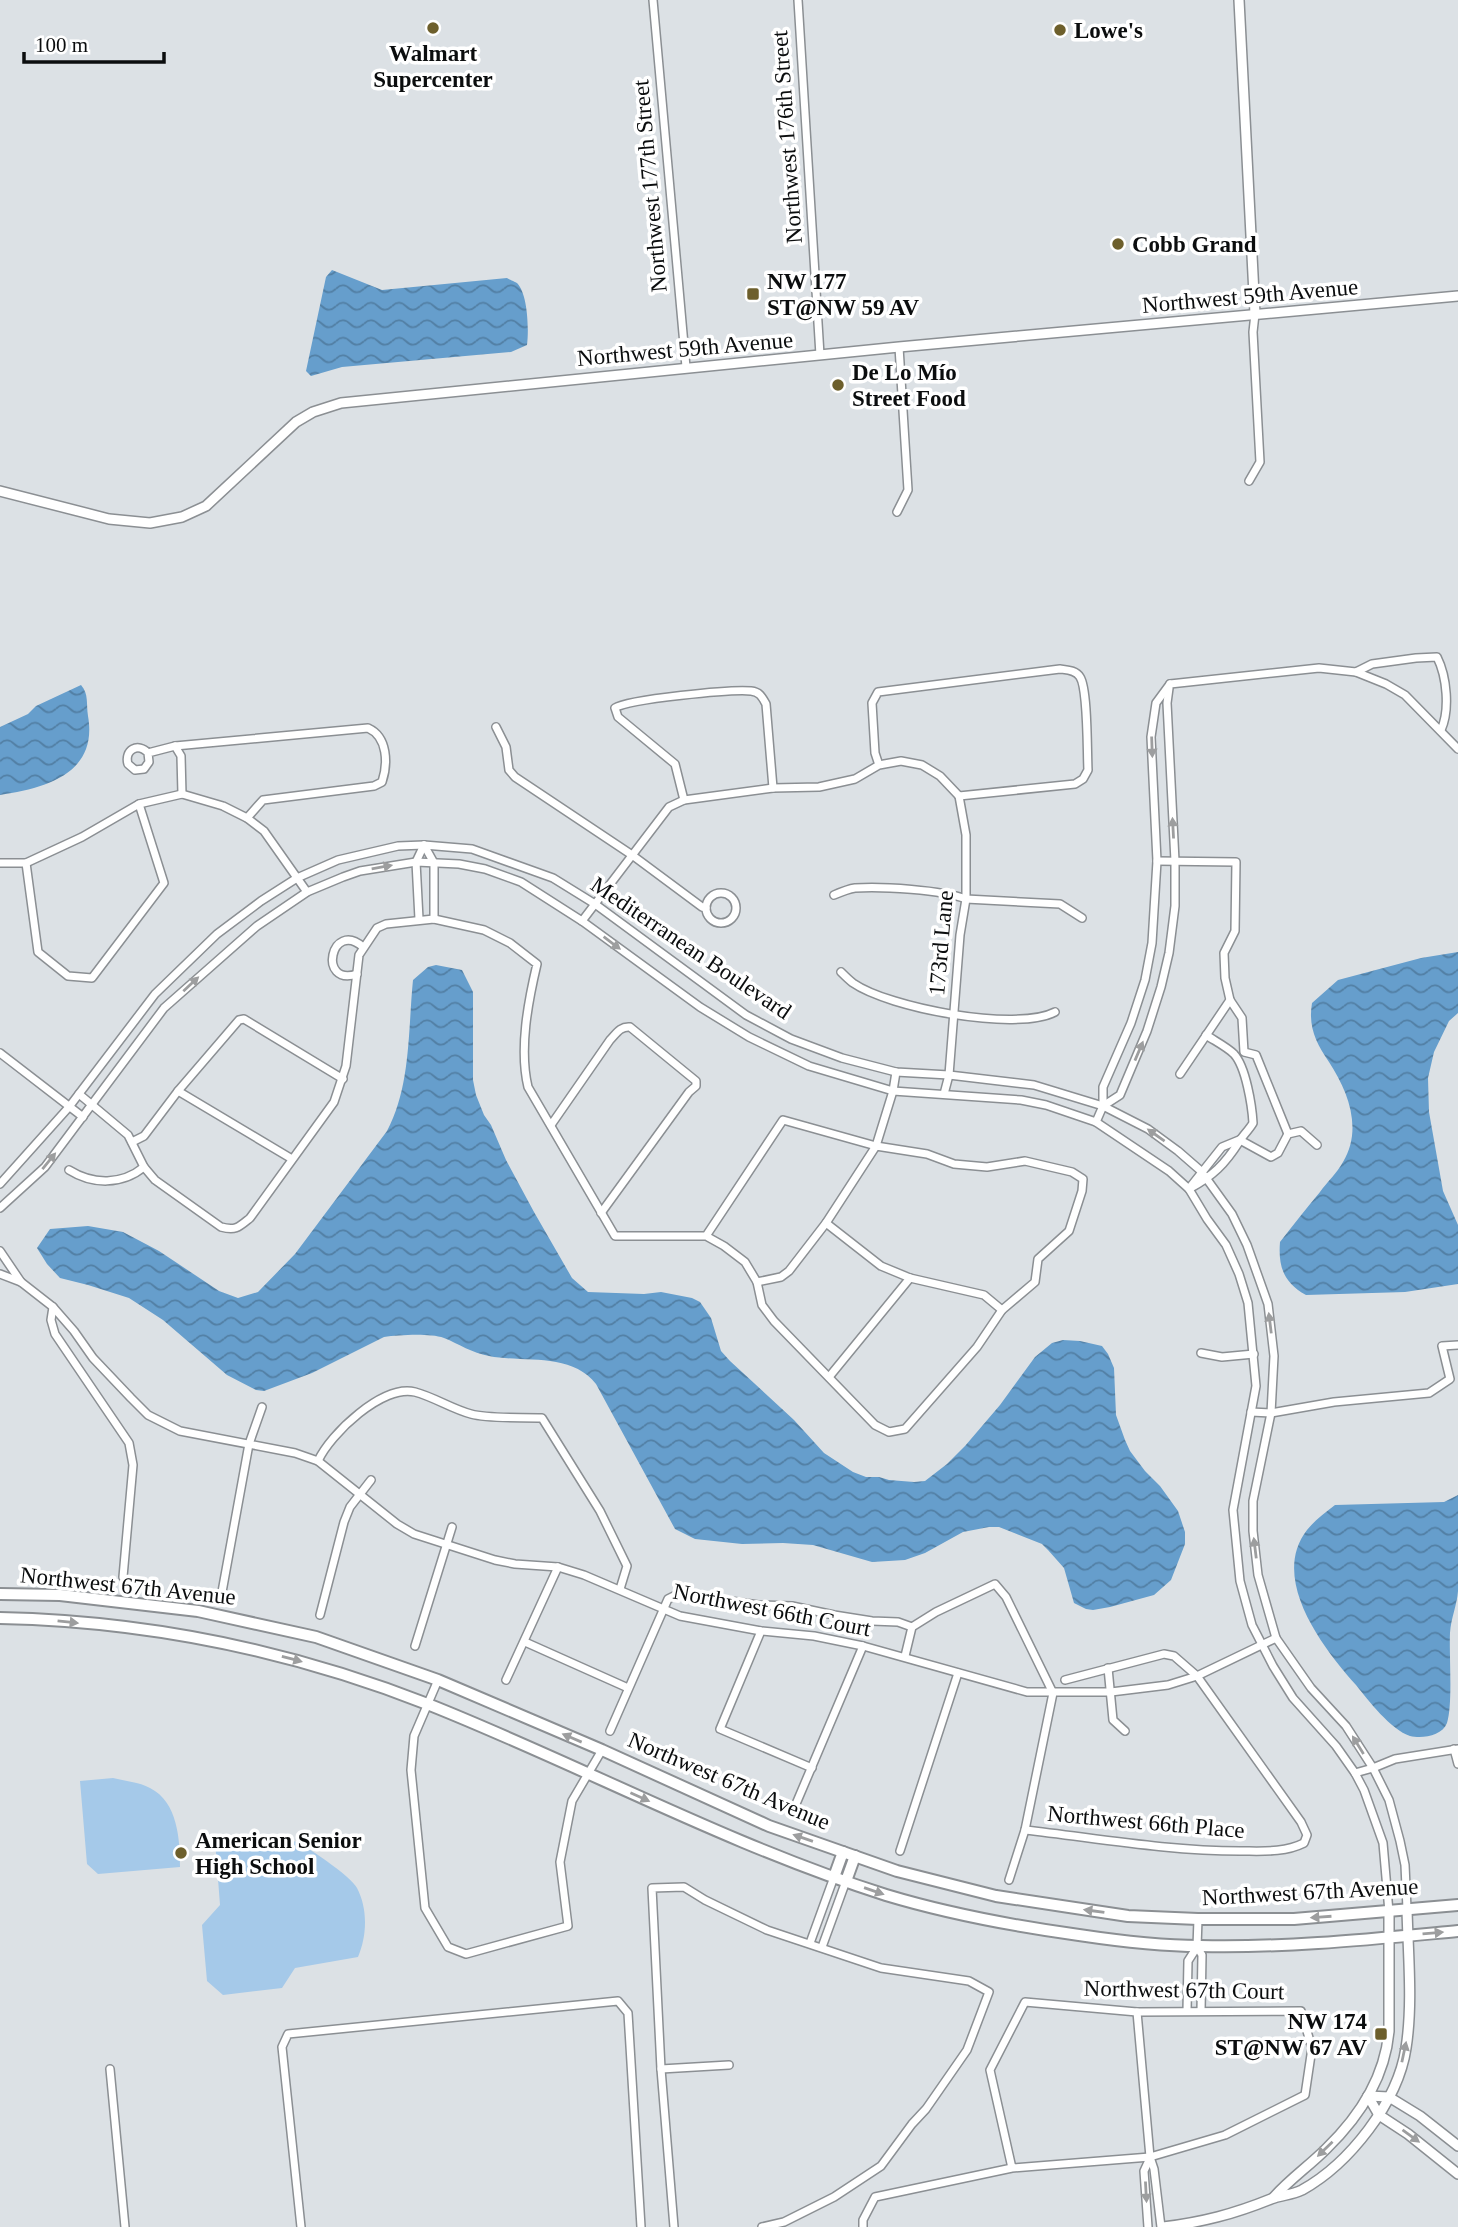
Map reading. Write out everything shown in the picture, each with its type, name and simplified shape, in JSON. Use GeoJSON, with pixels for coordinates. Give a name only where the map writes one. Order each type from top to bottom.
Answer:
{"type":"FeatureCollection","features":[{"type":"Feature","properties":{"kind":"main road","name":"Northwest 67th Avenue"},"geometry":{"type":"LineString","coordinates":[[0,1594],[60,1595],[198,1611],[316,1637],[438,1680],[602,1750],[769,1826],[897,1871],[996,1896],[1128,1916],[1198,1919],[1294,1919],[1458,1905]]}},
{"type":"Feature","properties":{"kind":"main road","name":"Northwest 67th Avenue"},"geometry":{"type":"LineString","coordinates":[[0,1618],[43,1619],[190,1636],[317,1666],[428,1704],[758,1848],[834,1877],[890,1896],[989,1921],[1124,1941],[1198,1947],[1294,1945],[1458,1931]]}},
{"type":"Feature","properties":{"kind":"main road"},"geometry":{"type":"LineString","coordinates":[[834,1877],[843,1852]]}},
{"type":"Feature","properties":{"kind":"main road"},"geometry":{"type":"LineString","coordinates":[[846,1881],[855,1856]]}},
{"type":"Feature","properties":{"kind":"street","name":"Northwest 177th Street"},"geometry":{"type":"LineString","coordinates":[[653,0],[687,368]]}},
{"type":"Feature","properties":{"kind":"street","name":"Northwest 176th Street"},"geometry":{"type":"LineString","coordinates":[[797,0],[820,355]]}},
{"type":"Feature","properties":{"kind":"street"},"geometry":{"type":"LineString","coordinates":[[1239,0],[1260,462],[1249,481]]}},
{"type":"Feature","properties":{"kind":"street","name":"Northwest 59th Avenue"},"geometry":{"type":"LineString","coordinates":[[0,491],[109,519],[150,523],[182,517],[206,506],[296,422],[313,412],[341,403],[899,347],[1458,296]]}},
{"type":"Feature","properties":{"kind":"street"},"geometry":{"type":"LineString","coordinates":[[897,512],[908,490],[899,347]]}},
{"type":"Feature","properties":{"kind":"street"},"geometry":{"type":"LineString","coordinates":[[1356,672],[1372,664],[1437,657],[1444,670],[1446,719],[1441,730]]}},
{"type":"Feature","properties":{"kind":"street"},"geometry":{"type":"LineString","coordinates":[[1096,1122],[1103,1106],[1102,1087],[1131,1023],[1145,980],[1152,943],[1157,860],[1151,737],[1156,703],[1170,684],[1319,668],[1356,672],[1405,695],[1458,749]]}},
{"type":"Feature","properties":{"kind":"street"},"geometry":{"type":"LineString","coordinates":[[582,921],[669,807],[684,800],[773,788],[819,787],[855,779],[879,765],[901,761],[922,765],[940,776],[959,796],[1076,785],[1088,770],[1081,678],[1075,672],[1060,669],[878,692],[872,703],[875,753],[879,765]]}},
{"type":"Feature","properties":{"kind":"street"},"geometry":{"type":"LineString","coordinates":[[1103,1106],[1120,1095],[1147,1031],[1169,953],[1175,906],[1167,703],[1170,684]]}},
{"type":"Feature","properties":{"kind":"street"},"geometry":{"type":"LineString","coordinates":[[684,800],[675,764],[618,717],[615,708],[638,701],[715,693],[752,691],[761,695],[766,704],[773,788]]}},
{"type":"Feature","properties":{"kind":"street"},"geometry":{"type":"LineString","coordinates":[[496,727],[506,747],[509,770],[515,776],[706,908],[710,918],[721,923],[731,919],[736,909],[732,898],[722,893],[711,897],[706,908]]}},
{"type":"Feature","properties":{"kind":"street"},"geometry":{"type":"LineString","coordinates":[[148,753],[175,746],[368,728],[377,732],[383,744],[386,770],[382,782],[374,786],[263,800],[247,818]]}},
{"type":"Feature","properties":{"kind":"street"},"geometry":{"type":"LineString","coordinates":[[175,746],[181,756],[182,794]]}},
{"type":"Feature","properties":{"kind":"street"},"geometry":{"type":"LineString","coordinates":[[0,863],[26,863],[82,837],[139,804],[182,794],[223,806],[247,818],[264,831],[307,892]]}},
{"type":"Feature","properties":{"kind":"street","name":"173rd Lane"},"geometry":{"type":"LineString","coordinates":[[944,1094],[966,900],[966,835],[959,796]]}},
{"type":"Feature","properties":{"kind":"street"},"geometry":{"type":"LineString","coordinates":[[26,863],[38,952],[68,976],[92,978],[164,883],[139,804]]}},
{"type":"Feature","properties":{"kind":"street"},"geometry":{"type":"LineString","coordinates":[[419,919],[416,862],[424,845]]}},
{"type":"Feature","properties":{"kind":"street"},"geometry":{"type":"LineString","coordinates":[[424,845],[435,863],[434,919]]}},
{"type":"Feature","properties":{"kind":"street","name":"Mediterranean Boulevard"},"geometry":{"type":"LineString","coordinates":[[0,1184],[69,1107],[155,994],[217,934],[297,878],[338,860],[398,846],[424,845],[472,849],[553,878],[595,904],[746,1015],[791,1039],[842,1058],[896,1072],[1034,1085],[1103,1106],[1148,1129],[1178,1151],[1202,1171],[1232,1214],[1247,1245],[1268,1304],[1274,1356],[1271,1413],[1253,1501],[1253,1531],[1258,1575],[1276,1638],[1311,1688],[1346,1726],[1373,1768],[1389,1800],[1405,1865],[1406,2050],[1399,2073],[1378,2115],[1339,2163],[1299,2192],[1273,2198]]}},
{"type":"Feature","properties":{"kind":"street"},"geometry":{"type":"LineString","coordinates":[[1157,860],[1236,862],[1235,931],[1224,953],[1225,978],[1230,1000],[1242,1018],[1244,1052],[1238,1060]]}},
{"type":"Feature","properties":{"kind":"street","name":"Mediterranean Boulevard"},"geometry":{"type":"LineString","coordinates":[[0,1208],[45,1167],[164,1009],[257,926],[307,892],[360,871],[416,862],[485,869],[521,882],[582,921],[700,1007],[748,1037],[809,1066],[893,1091],[1021,1100],[1046,1105],[1096,1122],[1169,1171],[1189,1189],[1226,1245],[1248,1303],[1255,1386],[1233,1510],[1240,1581],[1252,1625],[1293,1698],[1336,1746],[1355,1773],[1384,1843],[1389,1937],[1388,2046],[1382,2067],[1368,2096],[1346,2127],[1273,2198]]}},
{"type":"Feature","properties":{"kind":"street"},"geometry":{"type":"LineString","coordinates":[[834,895],[852,888],[873,888],[951,894],[966,900],[1060,904],[1082,918]]}},
{"type":"Feature","properties":{"kind":"street"},"geometry":{"type":"LineString","coordinates":[[79,1094],[122,1128],[144,1167],[155,1180],[222,1227],[238,1229],[250,1218],[334,1102],[346,1066],[359,954],[377,928],[386,924],[434,919],[484,930],[510,943],[537,964],[527,1004],[525,1073],[528,1087],[615,1236],[706,1236],[724,1246],[745,1262],[757,1282],[762,1305],[774,1321],[875,1425],[889,1432],[905,1429],[977,1347],[1002,1310],[1035,1282],[1038,1259],[1069,1231],[1082,1191],[1083,1179],[1072,1172],[1025,1161],[987,1167],[954,1164],[927,1153],[876,1146],[783,1120],[706,1236]]}},
{"type":"Feature","properties":{"kind":"street"},"geometry":{"type":"LineString","coordinates":[[357,974],[347,976],[337,972],[332,963],[333,952],[344,942],[354,942],[363,947]]}},
{"type":"Feature","properties":{"kind":"street"},"geometry":{"type":"LineString","coordinates":[[841,972],[854,984],[896,1002],[954,1014],[1021,1019],[1044,1018],[1055,1012]]}},
{"type":"Feature","properties":{"kind":"street"},"geometry":{"type":"LineString","coordinates":[[1180,1074],[1230,1000]]}},
{"type":"Feature","properties":{"kind":"street"},"geometry":{"type":"LineString","coordinates":[[132,1142],[144,1136],[178,1091],[239,1020],[244,1019],[343,1079]]}},
{"type":"Feature","properties":{"kind":"street"},"geometry":{"type":"LineString","coordinates":[[551,1125],[621,1028],[630,1027],[696,1081],[696,1086],[601,1213]]}},
{"type":"Feature","properties":{"kind":"street"},"geometry":{"type":"LineString","coordinates":[[1189,1189],[1208,1179],[1232,1155],[1253,1120],[1252,1105],[1238,1060],[1206,1035]]}},
{"type":"Feature","properties":{"kind":"street"},"geometry":{"type":"LineString","coordinates":[[0,1052],[83,1117]]}},
{"type":"Feature","properties":{"kind":"street"},"geometry":{"type":"LineString","coordinates":[[1244,1052],[1256,1055],[1288,1134]]}},
{"type":"Feature","properties":{"kind":"street"},"geometry":{"type":"LineString","coordinates":[[757,1282],[781,1277],[789,1271],[826,1223],[876,1146],[896,1072]]}},
{"type":"Feature","properties":{"kind":"street"},"geometry":{"type":"LineString","coordinates":[[178,1091],[292,1159]]}},
{"type":"Feature","properties":{"kind":"street"},"geometry":{"type":"LineString","coordinates":[[1189,1189],[1222,1147],[1240,1140],[1271,1157],[1278,1153],[1288,1134],[1301,1130],[1317,1145]]}},
{"type":"Feature","properties":{"kind":"street"},"geometry":{"type":"LineString","coordinates":[[69,1170],[80,1177],[114,1181],[124,1180],[144,1167]]}},
{"type":"Feature","properties":{"kind":"street"},"geometry":{"type":"LineString","coordinates":[[826,1223],[881,1266],[910,1278],[984,1295],[1002,1310]]}},
{"type":"Feature","properties":{"kind":"street"},"geometry":{"type":"LineString","coordinates":[[0,1251],[21,1282]]}},
{"type":"Feature","properties":{"kind":"street"},"geometry":{"type":"LineString","coordinates":[[0,1274],[21,1282]]}},
{"type":"Feature","properties":{"kind":"street"},"geometry":{"type":"LineString","coordinates":[[829,1377],[910,1278]]}},
{"type":"Feature","properties":{"kind":"street","name":"Northwest 66th Court"},"geometry":{"type":"LineString","coordinates":[[21,1282],[53,1307],[93,1358],[148,1415],[180,1431],[295,1452],[318,1461],[397,1524],[414,1534],[515,1564],[558,1567],[620,1589],[680,1616],[761,1632],[814,1636],[863,1646],[1027,1692],[1054,1693],[1111,1692],[1168,1685],[1197,1676],[1276,1638]]}},
{"type":"Feature","properties":{"kind":"street"},"geometry":{"type":"LineString","coordinates":[[53,1307],[51,1320],[55,1334],[129,1443],[132,1454],[123,1577]]}},
{"type":"Feature","properties":{"kind":"street"},"geometry":{"type":"LineString","coordinates":[[1251,1412],[1271,1413],[1334,1402],[1429,1393],[1450,1379],[1441,1346],[1458,1345]]}},
{"type":"Feature","properties":{"kind":"street"},"geometry":{"type":"LineString","coordinates":[[1201,1353],[1222,1357],[1254,1354]]}},
{"type":"Feature","properties":{"kind":"street"},"geometry":{"type":"LineString","coordinates":[[318,1461],[343,1425],[370,1406],[401,1390],[415,1392],[472,1415],[542,1418],[600,1511],[627,1566],[620,1589]]}},
{"type":"Feature","properties":{"kind":"street"},"geometry":{"type":"LineString","coordinates":[[222,1592],[248,1444],[262,1407]]}},
{"type":"Feature","properties":{"kind":"street"},"geometry":{"type":"LineString","coordinates":[[320,1615],[344,1522],[360,1494],[372,1480]]}},
{"type":"Feature","properties":{"kind":"street"},"geometry":{"type":"LineString","coordinates":[[415,1646],[452,1527]]}},
{"type":"Feature","properties":{"kind":"street"},"geometry":{"type":"LineString","coordinates":[[506,1680],[558,1567]]}},
{"type":"Feature","properties":{"kind":"street"},"geometry":{"type":"LineString","coordinates":[[905,1656],[912,1627],[936,1612],[995,1584],[1006,1597],[1054,1693],[1024,1830],[1009,1880]]}},
{"type":"Feature","properties":{"kind":"street"},"geometry":{"type":"LineString","coordinates":[[610,1731],[668,1599],[676,1595],[758,1605],[802,1607],[872,1621],[898,1622],[912,1627]]}},
{"type":"Feature","properties":{"kind":"street"},"geometry":{"type":"LineString","coordinates":[[761,1632],[720,1729],[812,1768]]}},
{"type":"Feature","properties":{"kind":"street"},"geometry":{"type":"LineString","coordinates":[[525,1642],[628,1688]]}},
{"type":"Feature","properties":{"kind":"street"},"geometry":{"type":"LineString","coordinates":[[793,1811],[863,1646]]}},
{"type":"Feature","properties":{"kind":"street"},"geometry":{"type":"LineString","coordinates":[[1066,1679],[1164,1654],[1174,1656],[1197,1676]]}},
{"type":"Feature","properties":{"kind":"street"},"geometry":{"type":"LineString","coordinates":[[1108,1668],[1113,1720],[1125,1731]]}},
{"type":"Feature","properties":{"kind":"street"},"geometry":{"type":"LineString","coordinates":[[900,1851],[958,1672]]}},
{"type":"Feature","properties":{"kind":"street","name":"Northwest 66th Place"},"geometry":{"type":"LineString","coordinates":[[1024,1830],[1198,1851],[1276,1851],[1293,1849],[1304,1843],[1307,1835],[1301,1822],[1197,1676]]}},
{"type":"Feature","properties":{"kind":"street"},"geometry":{"type":"LineString","coordinates":[[438,1680],[414,1736],[411,1769],[425,1908],[448,1947],[466,1954],[568,1926],[560,1862],[572,1801],[602,1750]]}},
{"type":"Feature","properties":{"kind":"street"},"geometry":{"type":"LineString","coordinates":[[1355,1773],[1395,1759],[1456,1749],[1458,1764]]}},
{"type":"Feature","properties":{"kind":"street"},"geometry":{"type":"LineString","coordinates":[[1384,1852],[1402,1849]]}},
{"type":"Feature","properties":{"kind":"street"},"geometry":{"type":"LineString","coordinates":[[810,1943],[834,1877]]}},
{"type":"Feature","properties":{"kind":"street"},"geometry":{"type":"LineString","coordinates":[[822,1947],[846,1881]]}},
{"type":"Feature","properties":{"kind":"street"},"geometry":{"type":"LineString","coordinates":[[674,2227],[661,2069],[652,1888],[684,1887],[767,1930],[881,1968],[969,1981],[989,1992],[967,2050],[926,2109],[881,2166],[834,2197],[784,2221],[762,2227]]}},
{"type":"Feature","properties":{"kind":"street"},"geometry":{"type":"LineString","coordinates":[[821,1912],[833,1917]]}},
{"type":"Feature","properties":{"kind":"street"},"geometry":{"type":"LineString","coordinates":[[1198,1919],[1198,1947],[1202,1955],[1201,2011]]}},
{"type":"Feature","properties":{"kind":"street"},"geometry":{"type":"LineString","coordinates":[[1187,2011],[1188,1961],[1198,1947]]}},
{"type":"Feature","properties":{"kind":"street"},"geometry":{"type":"LineString","coordinates":[[301,2227],[282,2046],[288,2034],[618,2001],[628,2012],[641,2227]]}},
{"type":"Feature","properties":{"kind":"street","name":"Northwest 67th Court"},"geometry":{"type":"LineString","coordinates":[[1012,2168],[990,2070],[1025,2002],[1137,2012],[1301,2011],[1312,2048],[1305,2095],[1225,2136],[1150,2157]]}},
{"type":"Feature","properties":{"kind":"street"},"geometry":{"type":"LineString","coordinates":[[1137,2012],[1150,2157],[1162,2227],[1225,2217],[1273,2198]]}},
{"type":"Feature","properties":{"kind":"street"},"geometry":{"type":"LineString","coordinates":[[661,2069],[729,2065]]}},
{"type":"Feature","properties":{"kind":"street"},"geometry":{"type":"LineString","coordinates":[[110,2069],[125,2227]]}},
{"type":"Feature","properties":{"kind":"street"},"geometry":{"type":"LineString","coordinates":[[1368,2096],[1389,2097],[1420,2116],[1458,2146]]}},
{"type":"Feature","properties":{"kind":"street"},"geometry":{"type":"LineString","coordinates":[[1368,2096],[1378,2115],[1408,2134],[1458,2174]]}},
{"type":"Feature","properties":{"kind":"street"},"geometry":{"type":"LineString","coordinates":[[863,2227],[863,2220],[875,2197],[1012,2168],[1150,2157]]}},
{"type":"Feature","properties":{"kind":"street"},"geometry":{"type":"LineString","coordinates":[[1148,2227],[1144,2171],[1150,2157]]}},
{"type":"Feature","properties":{"kind":"shaded area"},"geometry":{"type":"Polygon","coordinates":[[[113,1778],[146,1786],[166,1802],[176,1823],[180,1867],[98,1874],[87,1864],[80,1781],[113,1778]]]}},
{"type":"Feature","properties":{"kind":"shaded area"},"geometry":{"type":"Polygon","coordinates":[[[263,1837],[297,1842],[327,1861],[353,1883],[363,1905],[363,1940],[358,1957],[295,1968],[282,1988],[223,1995],[207,1981],[202,1925],[220,1905],[215,1840],[263,1837]]]}},
{"type":"Feature","properties":{"kind":"water"},"geometry":{"type":"Polygon","coordinates":[[[332,270],[382,290],[507,278],[521,288],[526,303],[527,345],[511,352],[342,367],[311,376],[306,371],[326,277],[332,270]]]}},
{"type":"Feature","properties":{"kind":"water"},"geometry":{"type":"Polygon","coordinates":[[[81,685],[86,696],[89,735],[85,751],[77,764],[51,782],[0,795],[0,727],[81,685]]]}},
{"type":"Feature","properties":{"kind":"water"},"geometry":{"type":"Polygon","coordinates":[[[1458,952],[1458,1013],[1449,1021],[1434,1052],[1428,1078],[1429,1112],[1443,1191],[1458,1225],[1458,1284],[1405,1292],[1306,1295],[1292,1285],[1284,1273],[1280,1259],[1280,1242],[1341,1166],[1352,1137],[1351,1111],[1347,1098],[1314,1034],[1312,1003],[1338,980],[1421,958],[1458,952]]]}},
{"type":"Feature","properties":{"kind":"water"},"geometry":{"type":"Polygon","coordinates":[[[436,965],[462,970],[473,992],[473,1080],[476,1095],[534,1212],[572,1278],[588,1292],[661,1292],[700,1302],[711,1318],[721,1351],[794,1420],[824,1453],[853,1472],[889,1480],[925,1481],[947,1464],[1000,1405],[1035,1357],[1052,1343],[1063,1340],[1080,1341],[1102,1346],[1114,1368],[1116,1415],[1125,1440],[1130,1451],[1178,1511],[1185,1532],[1185,1544],[1171,1580],[1154,1595],[1110,1607],[1086,1609],[1074,1603],[1064,1568],[1042,1544],[999,1527],[963,1532],[925,1553],[905,1560],[872,1562],[813,1545],[742,1544],[695,1539],[675,1529],[596,1384],[574,1367],[546,1361],[483,1355],[438,1336],[384,1337],[312,1373],[264,1391],[256,1390],[227,1375],[163,1320],[129,1298],[60,1278],[47,1264],[37,1248],[50,1229],[88,1226],[123,1232],[159,1251],[219,1291],[238,1298],[258,1292],[295,1254],[387,1131],[395,1114],[404,1077],[413,980],[428,967],[436,965]]]}},
{"type":"Feature","properties":{"kind":"water"},"geometry":{"type":"Polygon","coordinates":[[[1458,1495],[1458,1591],[1450,1633],[1449,1715],[1447,1723],[1436,1734],[1426,1737],[1410,1736],[1395,1728],[1380,1714],[1316,1633],[1297,1591],[1294,1570],[1297,1549],[1310,1526],[1335,1505],[1444,1502],[1458,1495]]]}},
{"type":"Feature","properties":{"kind":"place","name":"Walmart Supercenter"},"geometry":{"type":"Point","coordinates":[433,28]}},
{"type":"Feature","properties":{"kind":"place","name":"Lowe's"},"geometry":{"type":"Point","coordinates":[1060,30]}},
{"type":"Feature","properties":{"kind":"place","name":"Cobb Grand"},"geometry":{"type":"Point","coordinates":[1118,244]}},
{"type":"Feature","properties":{"kind":"place","name":"NW 177 ST@NW 59 AV"},"geometry":{"type":"Point","coordinates":[753,294]}},
{"type":"Feature","properties":{"kind":"place","name":"De Lo Mío Street Food"},"geometry":{"type":"Point","coordinates":[838,385]}},
{"type":"Feature","properties":{"kind":"place","name":"American Senior High School"},"geometry":{"type":"Point","coordinates":[181,1853]}},
{"type":"Feature","properties":{"kind":"place","name":"NW 174 ST@NW 67 AV"},"geometry":{"type":"Point","coordinates":[1381,2034]}}]}
